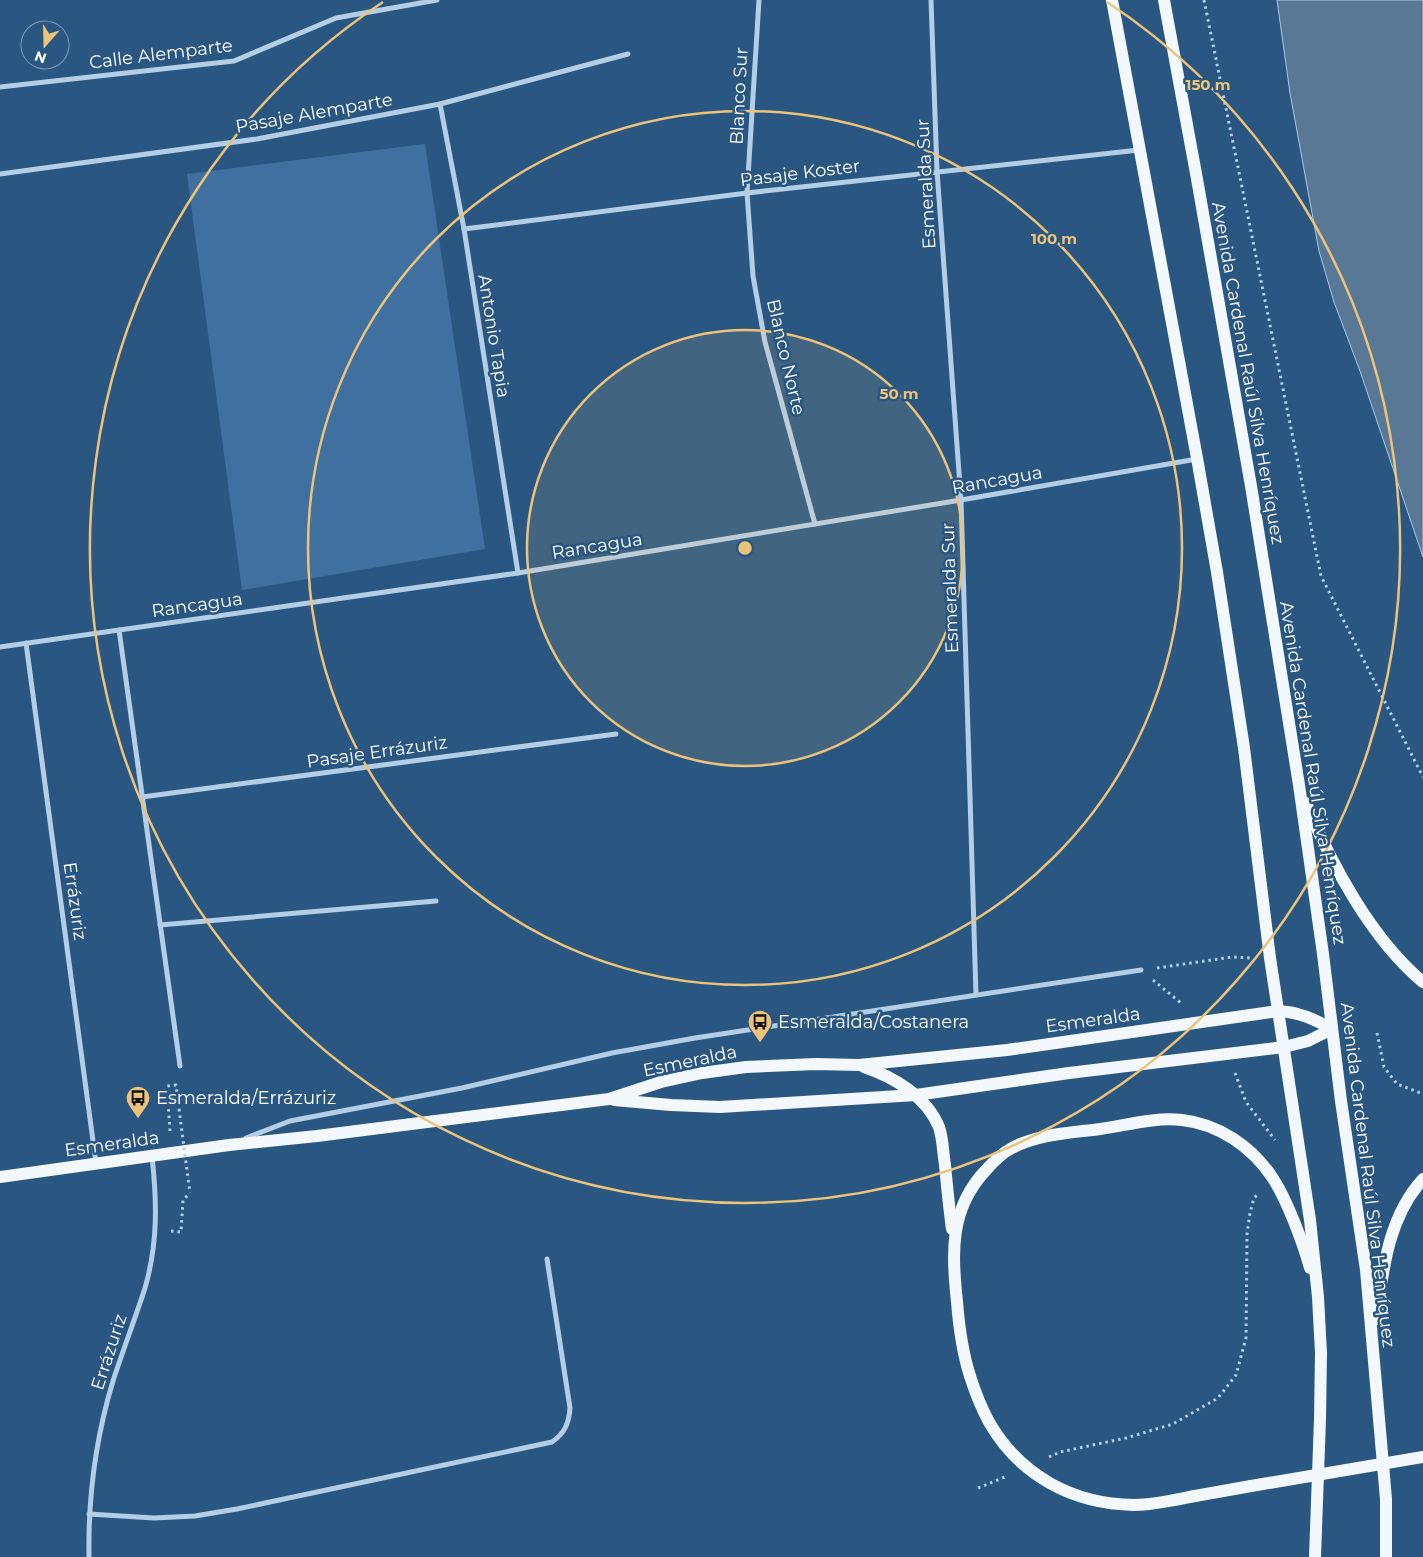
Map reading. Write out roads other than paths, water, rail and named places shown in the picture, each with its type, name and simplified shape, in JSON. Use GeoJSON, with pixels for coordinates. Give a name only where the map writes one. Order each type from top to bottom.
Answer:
{"type":"FeatureCollection","features":[{"type":"Feature","properties":{"kind":"main road"},"geometry":{"type":"LineString","coordinates":[[1112,0],[1217,572],[1244,748],[1270,958],[1305,1180],[1318,1297],[1320,1353],[1315,1557]]}},
{"type":"Feature","properties":{"kind":"main road","name":"Avenida Cardenal Raúl Silva Henríquez"},"geometry":{"type":"LineString","coordinates":[[1164,0],[1251,486],[1299,785],[1364,1253],[1386,1499],[1386,1557]]}},
{"type":"Feature","properties":{"kind":"main road"},"geometry":{"type":"LineString","coordinates":[[1299,785],[1313,821],[1350,890],[1398,958],[1423,982]]}},
{"type":"Feature","properties":{"kind":"main road","name":"Esmeralda"},"geometry":{"type":"LineString","coordinates":[[0,1177],[229,1145],[317,1136],[609,1099],[661,1082],[711,1071],[746,1067],[816,1064],[858,1065],[1007,1050],[1278,1011],[1293,1012],[1309,1017],[1332,1029]]}},
{"type":"Feature","properties":{"kind":"main road"},"geometry":{"type":"LineString","coordinates":[[609,1099],[671,1106],[720,1107],[916,1096],[1069,1073],[1284,1047],[1308,1041],[1332,1029]]}},
{"type":"Feature","properties":{"kind":"main road"},"geometry":{"type":"LineString","coordinates":[[858,1065],[876,1071],[893,1080],[916,1096],[927,1106],[940,1129],[963,1356],[978,1399],[989,1422],[1016,1459],[1034,1474],[1054,1486],[1093,1501],[1137,1505],[1423,1457]]}},
{"type":"Feature","properties":{"kind":"main road"},"geometry":{"type":"LineString","coordinates":[[953,1244],[961,1209],[979,1176],[1009,1149],[1027,1141],[1047,1136],[1161,1120],[1182,1120],[1204,1124],[1224,1133],[1258,1160],[1273,1178],[1308,1260],[1318,1297]]}},
{"type":"Feature","properties":{"kind":"main road"},"geometry":{"type":"LineString","coordinates":[[1373,1339],[1382,1275],[1393,1231],[1400,1212],[1409,1196],[1423,1179]]}},
{"type":"Feature","properties":{"kind":"street","name":"Calle Alemparte"},"geometry":{"type":"LineString","coordinates":[[0,87],[234,61],[336,18],[437,0]]}},
{"type":"Feature","properties":{"kind":"street","name":"Blanco Sur"},"geometry":{"type":"LineString","coordinates":[[747,193],[759,0]]}},
{"type":"Feature","properties":{"kind":"street","name":"Esmeralda Sur"},"geometry":{"type":"LineString","coordinates":[[931,0],[937,171],[961,500],[976,995]]}},
{"type":"Feature","properties":{"kind":"street","name":"Pasaje Alemparte"},"geometry":{"type":"LineString","coordinates":[[0,174],[257,139],[440,104],[628,54]]}},
{"type":"Feature","properties":{"kind":"street","name":"Antonio Tapia"},"geometry":{"type":"LineString","coordinates":[[440,104],[464,229],[518,573]]}},
{"type":"Feature","properties":{"kind":"street","name":"Pasaje Koster"},"geometry":{"type":"LineString","coordinates":[[464,229],[747,193],[1140,150]]}},
{"type":"Feature","properties":{"kind":"street","name":"Blanco Norte"},"geometry":{"type":"LineString","coordinates":[[747,193],[753,276],[766,342],[814,524]]}},
{"type":"Feature","properties":{"kind":"street","name":"Rancagua"},"geometry":{"type":"LineString","coordinates":[[0,646],[518,573],[961,500],[1197,458]]}},
{"type":"Feature","properties":{"kind":"street"},"geometry":{"type":"LineString","coordinates":[[119,630],[180,1066]]}},
{"type":"Feature","properties":{"kind":"street","name":"Errázuriz"},"geometry":{"type":"LineString","coordinates":[[26,643],[96,1164]]}},
{"type":"Feature","properties":{"kind":"street","name":"Pasaje Errázuriz"},"geometry":{"type":"LineString","coordinates":[[142,797],[616,734]]}},
{"type":"Feature","properties":{"kind":"street"},"geometry":{"type":"LineString","coordinates":[[160,925],[436,901]]}},
{"type":"Feature","properties":{"kind":"street","name":"Esmeralda"},"geometry":{"type":"LineString","coordinates":[[229,1145],[290,1121],[462,1088],[612,1053],[696,1038],[1141,970]]}},
{"type":"Feature","properties":{"kind":"street","name":"Errázuriz"},"geometry":{"type":"LineString","coordinates":[[89,1557],[89,1514],[94,1468],[102,1425],[113,1382],[145,1286],[152,1255],[156,1193],[152,1156]]}},
{"type":"Feature","properties":{"kind":"street"},"geometry":{"type":"LineString","coordinates":[[89,1514],[154,1518],[196,1516],[237,1510],[552,1442],[562,1434],[567,1426],[570,1408],[547,1259]]}},
{"type":"Feature","properties":{"kind":"place","name":"Esmeralda/Costanera"},"geometry":{"type":"Point","coordinates":[760,1043]}},
{"type":"Feature","properties":{"kind":"place","name":"Esmeralda/Errázuriz"},"geometry":{"type":"Point","coordinates":[138,1119]}}]}
